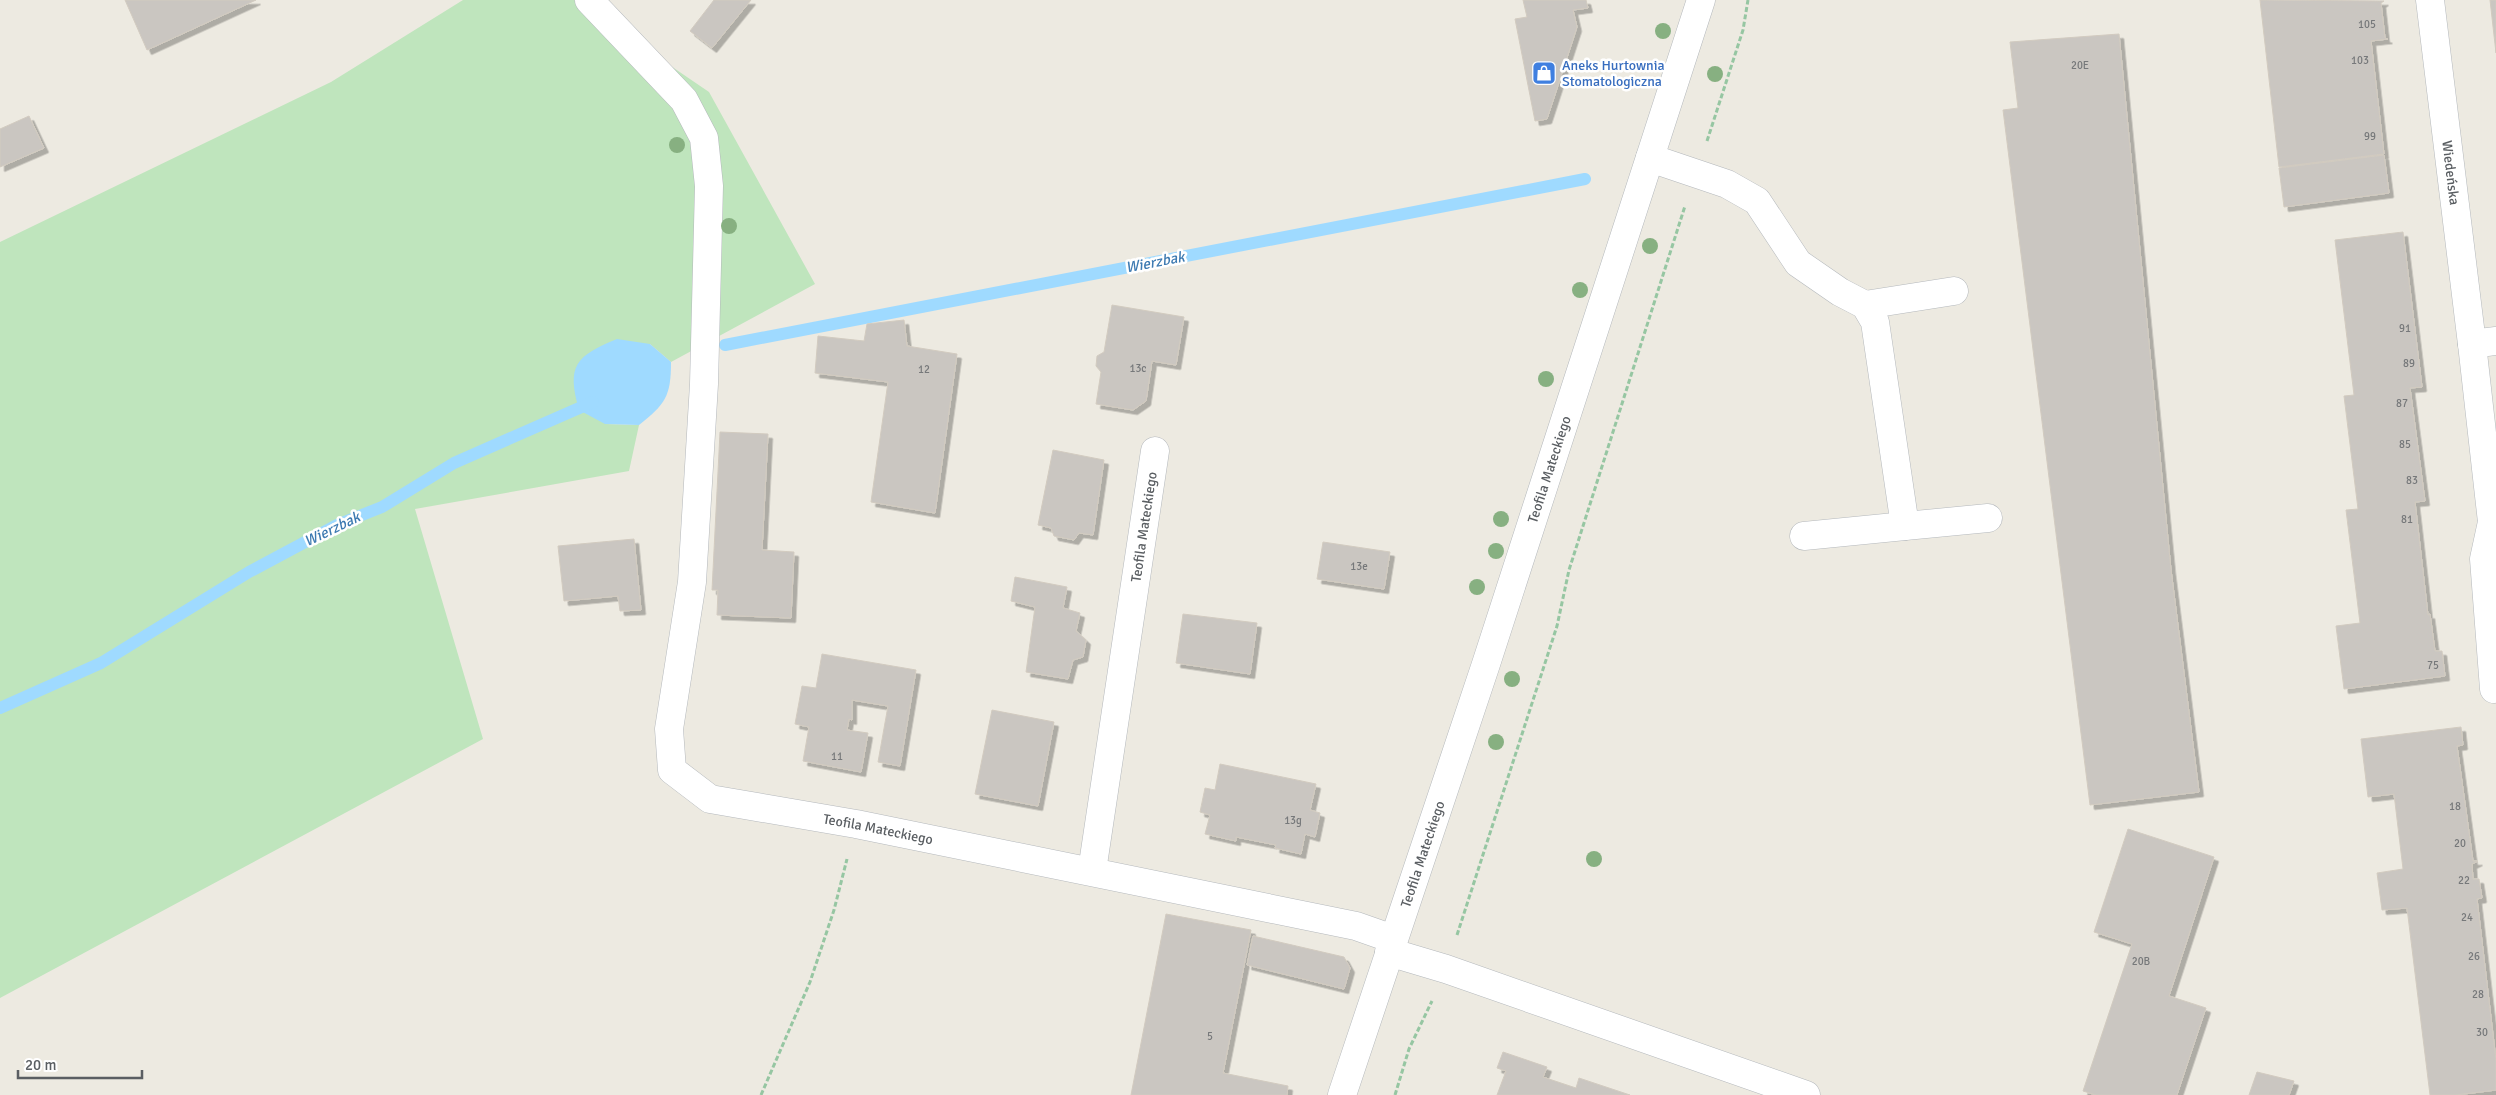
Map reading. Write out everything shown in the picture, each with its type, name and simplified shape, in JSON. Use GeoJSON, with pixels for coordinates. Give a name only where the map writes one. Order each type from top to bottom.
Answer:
{"type":"FeatureCollection","features":[{"type":"Feature","properties":{"kind":"street","name":"Teofila Mateckiego"},"geometry":{"type":"LineString","coordinates":[[589,0],[684,100],[704,138],[709,186],[704,384],[692,582],[669,729],[672,770],[710,800],[856,824],[1356,926],[1391,945]]}},
{"type":"Feature","properties":{"kind":"street","name":"Teofila Mateckiego"},"geometry":{"type":"LineString","coordinates":[[1342,1095],[1486,664],[1702,0]]}},
{"type":"Feature","properties":{"kind":"street","name":"Wiedeńska"},"geometry":{"type":"LineString","coordinates":[[2430,0],[2484,343],[2494,522],[2484,559],[2494,689]]}},
{"type":"Feature","properties":{"kind":"street"},"geometry":{"type":"LineString","coordinates":[[1650,158],[1727,184],[1757,201],[1798,263],[1840,292],[1865,305],[1876,322],[1904,526]]}},
{"type":"Feature","properties":{"kind":"street"},"geometry":{"type":"LineString","coordinates":[[1865,305],[1954,291]]}},
{"type":"Feature","properties":{"kind":"street","name":"Teofila Mateckiego"},"geometry":{"type":"LineString","coordinates":[[1092,871],[1155,451]]}},
{"type":"Feature","properties":{"kind":"street"},"geometry":{"type":"LineString","coordinates":[[1804,536],[1988,518]]}},
{"type":"Feature","properties":{"kind":"street"},"geometry":{"type":"LineString","coordinates":[[1391,945],[1446,969],[1806,1095]]}},
{"type":"Feature","properties":{"kind":"path"},"geometry":{"type":"LineString","coordinates":[[1395,1095],[1409,1049],[1446,969],[1557,626],[1569,570],[1743,30],[1748,0]]}},
{"type":"Feature","properties":{"kind":"path"},"geometry":{"type":"LineString","coordinates":[[761,1095],[810,982],[834,910],[856,824]]}},
{"type":"Feature","properties":{"kind":"green space"},"geometry":{"type":"Polygon","coordinates":[[[463,0],[574,0],[709,92],[815,284],[671,362],[650,344],[605,424],[639,425],[629,471],[415,509],[483,739],[0,998],[0,242],[331,82],[463,0]]]}},
{"type":"Feature","properties":{"kind":"water"},"geometry":{"type":"Polygon","coordinates":[[[617,339],[650,344],[671,362],[670,384],[665,399],[639,425],[605,424],[579,410],[575,395],[574,372],[578,364],[592,351],[617,339]]]}},
{"type":"Feature","properties":{"kind":"building"},"geometry":{"type":"Polygon","coordinates":[[[125,0],[256,0],[147,50],[125,0]]]}},
{"type":"Feature","properties":{"kind":"building"},"geometry":{"type":"Polygon","coordinates":[[[714,0],[751,0],[712,48],[690,31],[714,0]]]}},
{"type":"Feature","properties":{"kind":"building","name":"Aneks Hurtownia Stomatologiczna"},"geometry":{"type":"Polygon","coordinates":[[[1523,0],[1586,0],[1588,8],[1573,10],[1577,27],[1547,119],[1535,121],[1515,19],[1527,17],[1523,0]]]}},
{"type":"Feature","properties":{"kind":"building"},"geometry":{"type":"Polygon","coordinates":[[[2260,0],[2384,1],[2381,3],[2385,38],[2388,39],[2371,41],[2384,154],[2279,167],[2260,0]]]}},
{"type":"Feature","properties":{"kind":"building"},"geometry":{"type":"Polygon","coordinates":[[[2490,0],[2496,0],[2496,53],[2490,0]]]}},
{"type":"Feature","properties":{"kind":"building"},"geometry":{"type":"Polygon","coordinates":[[[2119,34],[2171,570],[2199,792],[2090,805],[2003,110],[2018,108],[2010,42],[2119,34]]]}},
{"type":"Feature","properties":{"kind":"building"},"geometry":{"type":"Polygon","coordinates":[[[29,116],[44,148],[0,167],[0,129],[29,116]]]}},
{"type":"Feature","properties":{"kind":"building"},"geometry":{"type":"Polygon","coordinates":[[[2384,155],[2389,193],[2284,207],[2279,168],[2384,155]]]}},
{"type":"Feature","properties":{"kind":"building"},"geometry":{"type":"Polygon","coordinates":[[[2403,232],[2422,387],[2410,388],[2425,501],[2415,502],[2428,615],[2430,614],[2435,651],[2442,651],[2445,676],[2344,689],[2336,626],[2360,623],[2346,510],[2358,509],[2344,396],[2354,395],[2335,240],[2403,232]]]}},
{"type":"Feature","properties":{"kind":"building"},"geometry":{"type":"Polygon","coordinates":[[[1112,305],[1184,317],[1176,365],[1152,361],[1146,401],[1133,410],[1096,404],[1101,372],[1096,366],[1097,356],[1104,352],[1112,305]]]}},
{"type":"Feature","properties":{"kind":"building"},"geometry":{"type":"Polygon","coordinates":[[[904,320],[907,346],[957,354],[935,513],[871,502],[888,382],[815,373],[818,336],[864,341],[867,324],[904,320]]]}},
{"type":"Feature","properties":{"kind":"building"},"geometry":{"type":"Polygon","coordinates":[[[720,432],[768,434],[762,550],[794,552],[791,618],[717,615],[718,590],[712,590],[720,432]]]}},
{"type":"Feature","properties":{"kind":"building"},"geometry":{"type":"Polygon","coordinates":[[[1053,450],[1104,460],[1093,535],[1079,533],[1074,540],[1054,536],[1051,528],[1038,525],[1053,450]]]}},
{"type":"Feature","properties":{"kind":"building"},"geometry":{"type":"Polygon","coordinates":[[[634,539],[641,610],[620,611],[618,596],[564,601],[558,546],[634,539]]]}},
{"type":"Feature","properties":{"kind":"building"},"geometry":{"type":"Polygon","coordinates":[[[1323,542],[1390,552],[1384,589],[1317,579],[1323,542]]]}},
{"type":"Feature","properties":{"kind":"building"},"geometry":{"type":"Polygon","coordinates":[[[1015,577],[1067,587],[1063,608],[1080,613],[1076,631],[1086,640],[1083,657],[1073,660],[1068,679],[1026,672],[1035,607],[1011,601],[1015,577]]]}},
{"type":"Feature","properties":{"kind":"building"},"geometry":{"type":"Polygon","coordinates":[[[1183,614],[1257,623],[1250,674],[1176,663],[1183,614]]]}},
{"type":"Feature","properties":{"kind":"building"},"geometry":{"type":"Polygon","coordinates":[[[822,654],[916,670],[900,766],[878,762],[888,706],[852,700],[852,720],[849,719],[847,730],[868,733],[861,772],[803,761],[809,727],[795,724],[802,686],[816,688],[822,654]]]}},
{"type":"Feature","properties":{"kind":"building"},"geometry":{"type":"Polygon","coordinates":[[[992,710],[1054,722],[1038,806],[975,794],[992,710]]]}},
{"type":"Feature","properties":{"kind":"building"},"geometry":{"type":"Polygon","coordinates":[[[2461,727],[2463,745],[2457,746],[2473,861],[2478,861],[2472,864],[2473,879],[2479,879],[2482,898],[2477,899],[2496,1060],[2496,1090],[2456,1095],[2430,1095],[2407,908],[2382,910],[2377,873],[2403,869],[2394,794],[2368,797],[2361,739],[2461,727]]]}},
{"type":"Feature","properties":{"kind":"building"},"geometry":{"type":"Polygon","coordinates":[[[1220,764],[1316,784],[1310,810],[1320,813],[1315,837],[1305,834],[1301,854],[1275,848],[1276,845],[1236,837],[1236,841],[1205,834],[1210,815],[1200,812],[1205,788],[1215,790],[1220,764]]]}},
{"type":"Feature","properties":{"kind":"building"},"geometry":{"type":"Polygon","coordinates":[[[2128,829],[2214,857],[2169,996],[2206,1008],[2177,1095],[2096,1095],[2083,1091],[2132,944],[2094,932],[2128,829]]]}},
{"type":"Feature","properties":{"kind":"building"},"geometry":{"type":"Polygon","coordinates":[[[1166,914],[1251,930],[1223,1073],[1288,1086],[1287,1095],[1131,1095],[1166,914]]]}},
{"type":"Feature","properties":{"kind":"building"},"geometry":{"type":"Polygon","coordinates":[[[1253,936],[1344,957],[1350,968],[1344,989],[1247,965],[1253,936]]]}},
{"type":"Feature","properties":{"kind":"building"},"geometry":{"type":"Polygon","coordinates":[[[1503,1052],[1547,1067],[1543,1077],[1576,1088],[1579,1078],[1630,1095],[1497,1095],[1506,1071],[1497,1068],[1503,1052]]]}},
{"type":"Feature","properties":{"kind":"building"},"geometry":{"type":"Polygon","coordinates":[[[2257,1072],[2294,1081],[2289,1095],[2249,1095],[2257,1072]]]}},
{"type":"Feature","properties":{"kind":"waterway","name":"Wierzbak"},"geometry":{"type":"LineString","coordinates":[[725,345],[1585,179]]}},
{"type":"Feature","properties":{"kind":"waterway","name":"Wierzbak"},"geometry":{"type":"LineString","coordinates":[[0,708],[101,663],[249,572],[337,525],[382,507],[454,463],[593,402]]}},
{"type":"Feature","properties":{"kind":"place","name":"Aneks Hurtownia Stomatologiczna"},"geometry":{"type":"Point","coordinates":[1544,73]}}]}
